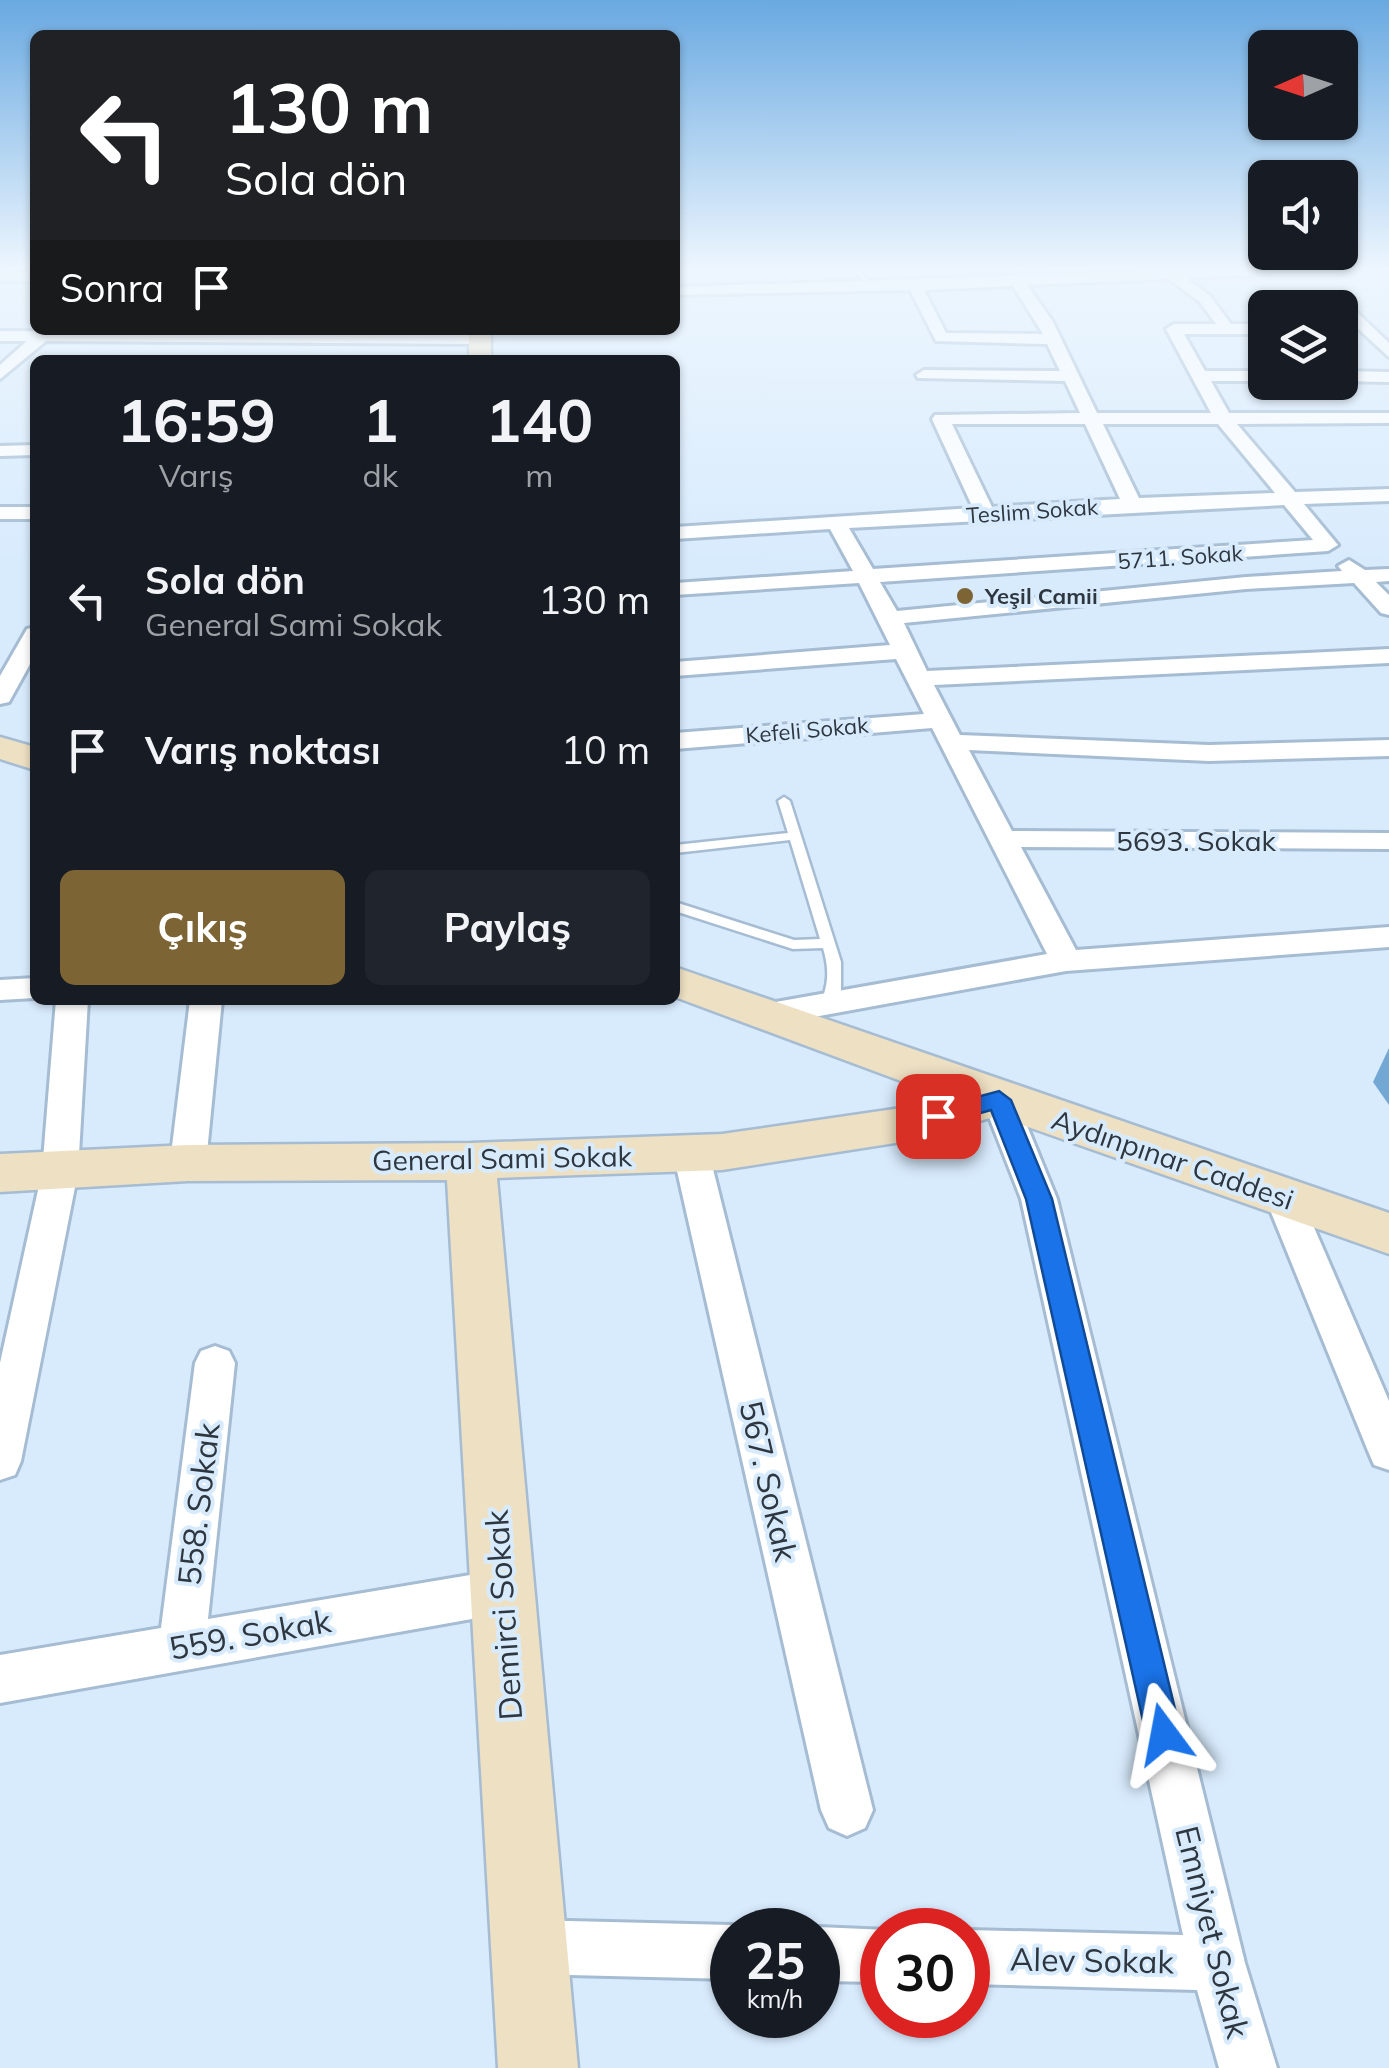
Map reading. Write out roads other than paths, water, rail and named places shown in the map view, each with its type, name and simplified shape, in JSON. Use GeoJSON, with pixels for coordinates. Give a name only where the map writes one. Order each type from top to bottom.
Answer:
{"type":"FeatureCollection","features":[{"type":"Feature","properties":{"kind":"street"},"geometry":{"type":"LineString","coordinates":[[1067,368],[1132,504]]}},
{"type":"Feature","properties":{"kind":"street"},"geometry":{"type":"LineString","coordinates":[[1194,368],[1222,418],[1328,545],[1389,608]]}},
{"type":"Feature","properties":{"kind":"street"},"geometry":{"type":"LineString","coordinates":[[0,374],[30,374]]}},
{"type":"Feature","properties":{"kind":"street"},"geometry":{"type":"LineString","coordinates":[[924,375],[1071,376]]}},
{"type":"Feature","properties":{"kind":"street"},"geometry":{"type":"LineString","coordinates":[[1199,376],[1248,376]]}},
{"type":"Feature","properties":{"kind":"street"},"geometry":{"type":"LineString","coordinates":[[1358,376],[1389,376]]}},
{"type":"Feature","properties":{"kind":"street"},"geometry":{"type":"LineString","coordinates":[[986,514],[942,419],[1389,418]]}},
{"type":"Feature","properties":{"kind":"street"},"geometry":{"type":"LineString","coordinates":[[0,451],[30,450]]}},
{"type":"Feature","properties":{"kind":"street","name":"Teslim Sokak"},"geometry":{"type":"LineString","coordinates":[[680,533],[1132,504],[1389,495]]}},
{"type":"Feature","properties":{"kind":"street"},"geometry":{"type":"LineString","coordinates":[[0,514],[30,513]]}},
{"type":"Feature","properties":{"kind":"street"},"geometry":{"type":"LineString","coordinates":[[837,524],[890,618],[1066,960]]}},
{"type":"Feature","properties":{"kind":"street","name":"5711. Sokak"},"geometry":{"type":"LineString","coordinates":[[680,589],[1328,545]]}},
{"type":"Feature","properties":{"kind":"street"},"geometry":{"type":"LineString","coordinates":[[890,618],[1389,575]]}},
{"type":"Feature","properties":{"kind":"street"},"geometry":{"type":"LineString","coordinates":[[0,698],[30,643]]}},
{"type":"Feature","properties":{"kind":"street"},"geometry":{"type":"LineString","coordinates":[[680,669],[904,651]]}},
{"type":"Feature","properties":{"kind":"street"},"geometry":{"type":"LineString","coordinates":[[919,680],[1389,656]]}},
{"type":"Feature","properties":{"kind":"street","name":"Kefeli Sokak"},"geometry":{"type":"LineString","coordinates":[[680,741],[945,731],[1209,752],[1389,748]]}},
{"type":"Feature","properties":{"kind":"street"},"geometry":{"type":"LineString","coordinates":[[0,748],[30,757]]}},
{"type":"Feature","properties":{"kind":"street","name":"5693. Sokak"},"geometry":{"type":"LineString","coordinates":[[1002,839],[1389,841]]}},
{"type":"Feature","properties":{"kind":"street"},"geometry":{"type":"LineString","coordinates":[[770,1014],[1066,960],[1389,937]]}},
{"type":"Feature","properties":{"kind":"street","name":"Aydınpınar Caddesi"},"geometry":{"type":"LineString","coordinates":[[680,983],[999,1100],[1389,1234]]}},
{"type":"Feature","properties":{"kind":"street"},"geometry":{"type":"LineString","coordinates":[[0,990],[30,988]]}},
{"type":"Feature","properties":{"kind":"street"},"geometry":{"type":"LineString","coordinates":[[0,1460],[60,1172],[72,1005]]}},
{"type":"Feature","properties":{"kind":"street"},"geometry":{"type":"LineString","coordinates":[[188,1163],[205,1005]]}},
{"type":"Feature","properties":{"kind":"street","name":"General Sami Sokak"},"geometry":{"type":"LineString","coordinates":[[0,1173],[188,1163],[471,1161],[722,1152],[908,1124],[999,1100]]}},
{"type":"Feature","properties":{"kind":"street","name":"Emniyet Sokak"},"geometry":{"type":"LineString","coordinates":[[999,1100],[1039,1199],[1217,1964],[1248,2068]]}},
{"type":"Feature","properties":{"kind":"street","name":"567. Sokak"},"geometry":{"type":"LineString","coordinates":[[691,1152],[847,1810]]}},
{"type":"Feature","properties":{"kind":"street","name":"Demirci Sokak"},"geometry":{"type":"LineString","coordinates":[[471,1161],[538,2068]]}},
{"type":"Feature","properties":{"kind":"street"},"geometry":{"type":"LineString","coordinates":[[1282,1195],[1389,1451]]}},
{"type":"Feature","properties":{"kind":"street","name":"558. Sokak"},"geometry":{"type":"LineString","coordinates":[[182,1645],[214,1363]]}},
{"type":"Feature","properties":{"kind":"street","name":"559. Sokak"},"geometry":{"type":"LineString","coordinates":[[0,1679],[500,1592]]}},
{"type":"Feature","properties":{"kind":"street"},"geometry":{"type":"LineString","coordinates":[[528,1946],[710,1951]]}},
{"type":"Feature","properties":{"kind":"street","name":"Alev Sokak"},"geometry":{"type":"LineString","coordinates":[[990,1958],[1217,1964]]}},
{"type":"Feature","properties":{"kind":"lane"},"geometry":{"type":"LineString","coordinates":[[784,801],[834,962],[834,990],[827,1004]]}},
{"type":"Feature","properties":{"kind":"lane"},"geometry":{"type":"LineString","coordinates":[[680,848],[795,836]]}},
{"type":"Feature","properties":{"kind":"lane"},"geometry":{"type":"LineString","coordinates":[[680,908],[793,945],[828,943]]}},
{"type":"Feature","properties":{"kind":"place","name":"Yeşil Camii"},"geometry":{"type":"Point","coordinates":[965,596]}}]}
